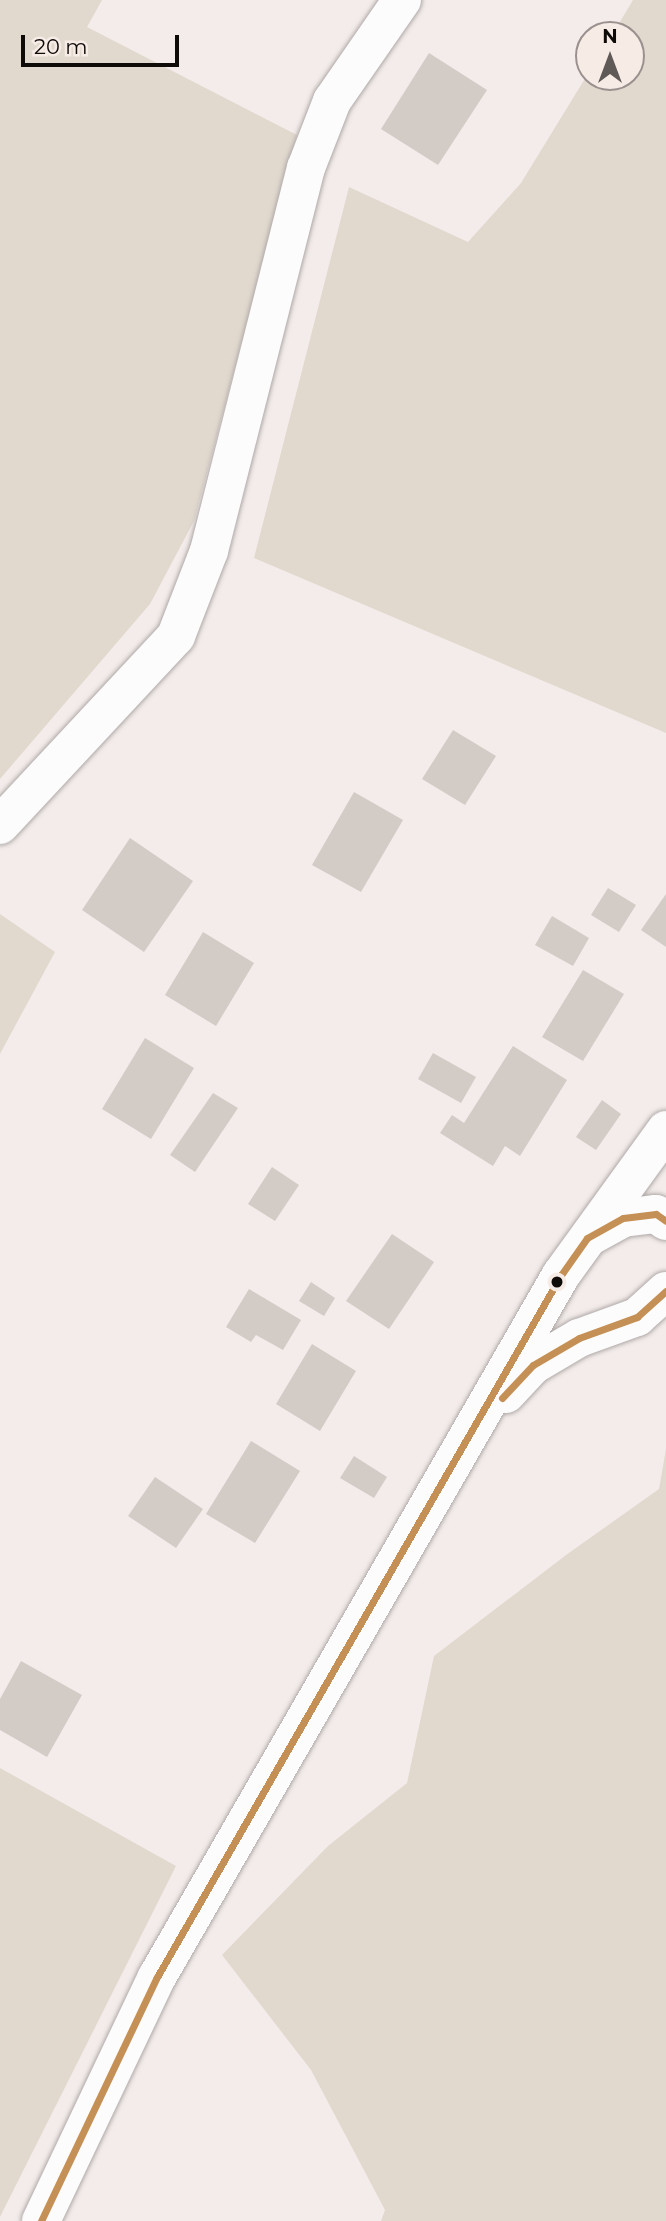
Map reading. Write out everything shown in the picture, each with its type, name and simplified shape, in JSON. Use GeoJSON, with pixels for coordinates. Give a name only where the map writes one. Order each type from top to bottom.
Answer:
{"type":"FeatureCollection","features":[{"type":"Feature","properties":{"kind":"street"},"geometry":{"type":"LineString","coordinates":[[0,825],[176,636],[209,551],[306,168],[332,101],[402,0]]}},
{"type":"Feature","properties":{"kind":"street"},"geometry":{"type":"LineString","coordinates":[[41,2221],[157,1977],[561,1275],[666,1130]]}},
{"type":"Feature","properties":{"kind":"street"},"geometry":{"type":"LineString","coordinates":[[587,1238],[623,1218],[656,1214],[666,1220]]}},
{"type":"Feature","properties":{"kind":"street"},"geometry":{"type":"LineString","coordinates":[[473,1429],[533,1365],[579,1338],[637,1317],[666,1291]]}},
{"type":"Feature","properties":{"kind":"shaded area"},"geometry":{"type":"Polygon","coordinates":[[[0,0],[102,0],[87,27],[297,135],[194,521],[150,604],[0,779],[0,0]]]}},
{"type":"Feature","properties":{"kind":"shaded area"},"geometry":{"type":"Polygon","coordinates":[[[633,0],[666,0],[666,733],[254,558],[349,187],[468,242],[521,183],[577,91],[645,91],[645,21],[620,21],[633,0]]]}},
{"type":"Feature","properties":{"kind":"shaded area"},"geometry":{"type":"Polygon","coordinates":[[[0,914],[55,952],[0,1054],[0,914]]]}},
{"type":"Feature","properties":{"kind":"shaded area"},"geometry":{"type":"Polygon","coordinates":[[[666,1449],[666,2221],[381,2221],[385,2210],[311,2070],[222,1955],[328,1846],[407,1783],[434,1656],[566,1555],[659,1489],[666,1449]]]}},
{"type":"Feature","properties":{"kind":"shaded area"},"geometry":{"type":"Polygon","coordinates":[[[0,1768],[176,1866],[0,2217],[0,1768]]]}},
{"type":"Feature","properties":{"kind":"building"},"geometry":{"type":"Polygon","coordinates":[[[429,53],[487,90],[438,165],[381,129],[429,53]]]}},
{"type":"Feature","properties":{"kind":"building"},"geometry":{"type":"Polygon","coordinates":[[[453,730],[496,756],[465,805],[422,779],[453,730]]]}},
{"type":"Feature","properties":{"kind":"building"},"geometry":{"type":"Polygon","coordinates":[[[354,792],[403,820],[361,892],[312,865],[354,792]]]}},
{"type":"Feature","properties":{"kind":"building"},"geometry":{"type":"Polygon","coordinates":[[[130,838],[193,881],[144,952],[82,910],[130,838]]]}},
{"type":"Feature","properties":{"kind":"building"},"geometry":{"type":"Polygon","coordinates":[[[608,888],[636,905],[619,932],[591,915],[608,888]]]}},
{"type":"Feature","properties":{"kind":"building"},"geometry":{"type":"Polygon","coordinates":[[[666,894],[666,947],[641,930],[666,894]]]}},
{"type":"Feature","properties":{"kind":"building"},"geometry":{"type":"Polygon","coordinates":[[[552,916],[589,938],[573,966],[535,945],[552,916]]]}},
{"type":"Feature","properties":{"kind":"building"},"geometry":{"type":"Polygon","coordinates":[[[203,932],[254,963],[216,1026],[165,995],[203,932]]]}},
{"type":"Feature","properties":{"kind":"building"},"geometry":{"type":"Polygon","coordinates":[[[583,970],[624,994],[583,1061],[542,1037],[583,970]]]}},
{"type":"Feature","properties":{"kind":"building"},"geometry":{"type":"Polygon","coordinates":[[[145,1038],[194,1068],[151,1139],[102,1109],[145,1038]]]}},
{"type":"Feature","properties":{"kind":"building"},"geometry":{"type":"Polygon","coordinates":[[[513,1046],[567,1080],[520,1156],[505,1146],[493,1166],[440,1133],[452,1115],[464,1123],[513,1046]]]}},
{"type":"Feature","properties":{"kind":"building"},"geometry":{"type":"Polygon","coordinates":[[[433,1053],[476,1077],[461,1103],[418,1079],[433,1053]]]}},
{"type":"Feature","properties":{"kind":"building"},"geometry":{"type":"Polygon","coordinates":[[[213,1093],[238,1108],[195,1172],[170,1155],[213,1093]]]}},
{"type":"Feature","properties":{"kind":"building"},"geometry":{"type":"Polygon","coordinates":[[[602,1100],[621,1114],[596,1150],[576,1137],[602,1100]]]}},
{"type":"Feature","properties":{"kind":"building"},"geometry":{"type":"Polygon","coordinates":[[[272,1167],[299,1185],[275,1221],[248,1204],[272,1167]]]}},
{"type":"Feature","properties":{"kind":"building"},"geometry":{"type":"Polygon","coordinates":[[[392,1234],[434,1262],[389,1329],[346,1301],[392,1234]]]}},
{"type":"Feature","properties":{"kind":"building"},"geometry":{"type":"Polygon","coordinates":[[[311,1282],[335,1298],[324,1316],[299,1301],[311,1282]]]}},
{"type":"Feature","properties":{"kind":"building"},"geometry":{"type":"Polygon","coordinates":[[[249,1289],[301,1320],[283,1350],[256,1335],[251,1342],[226,1327],[249,1289]]]}},
{"type":"Feature","properties":{"kind":"building"},"geometry":{"type":"Polygon","coordinates":[[[312,1344],[356,1371],[320,1431],[276,1404],[312,1344]]]}},
{"type":"Feature","properties":{"kind":"building"},"geometry":{"type":"Polygon","coordinates":[[[251,1441],[300,1471],[255,1543],[206,1514],[251,1441]]]}},
{"type":"Feature","properties":{"kind":"building"},"geometry":{"type":"Polygon","coordinates":[[[354,1456],[387,1477],[374,1498],[340,1478],[354,1456]]]}},
{"type":"Feature","properties":{"kind":"building"},"geometry":{"type":"Polygon","coordinates":[[[155,1477],[203,1509],[176,1548],[128,1516],[155,1477]]]}},
{"type":"Feature","properties":{"kind":"building"},"geometry":{"type":"Polygon","coordinates":[[[21,1661],[82,1695],[47,1757],[0,1730],[0,1699],[21,1661]]]}},
{"type":"Feature","properties":{"kind":"transit line"},"geometry":{"type":"LineString","coordinates":[[41,2221],[157,1977],[561,1275],[587,1238],[623,1218],[656,1214],[666,1221]]}},
{"type":"Feature","properties":{"kind":"transit line"},"geometry":{"type":"LineString","coordinates":[[502,1398],[533,1365],[579,1338],[637,1317],[666,1291]]}}]}
